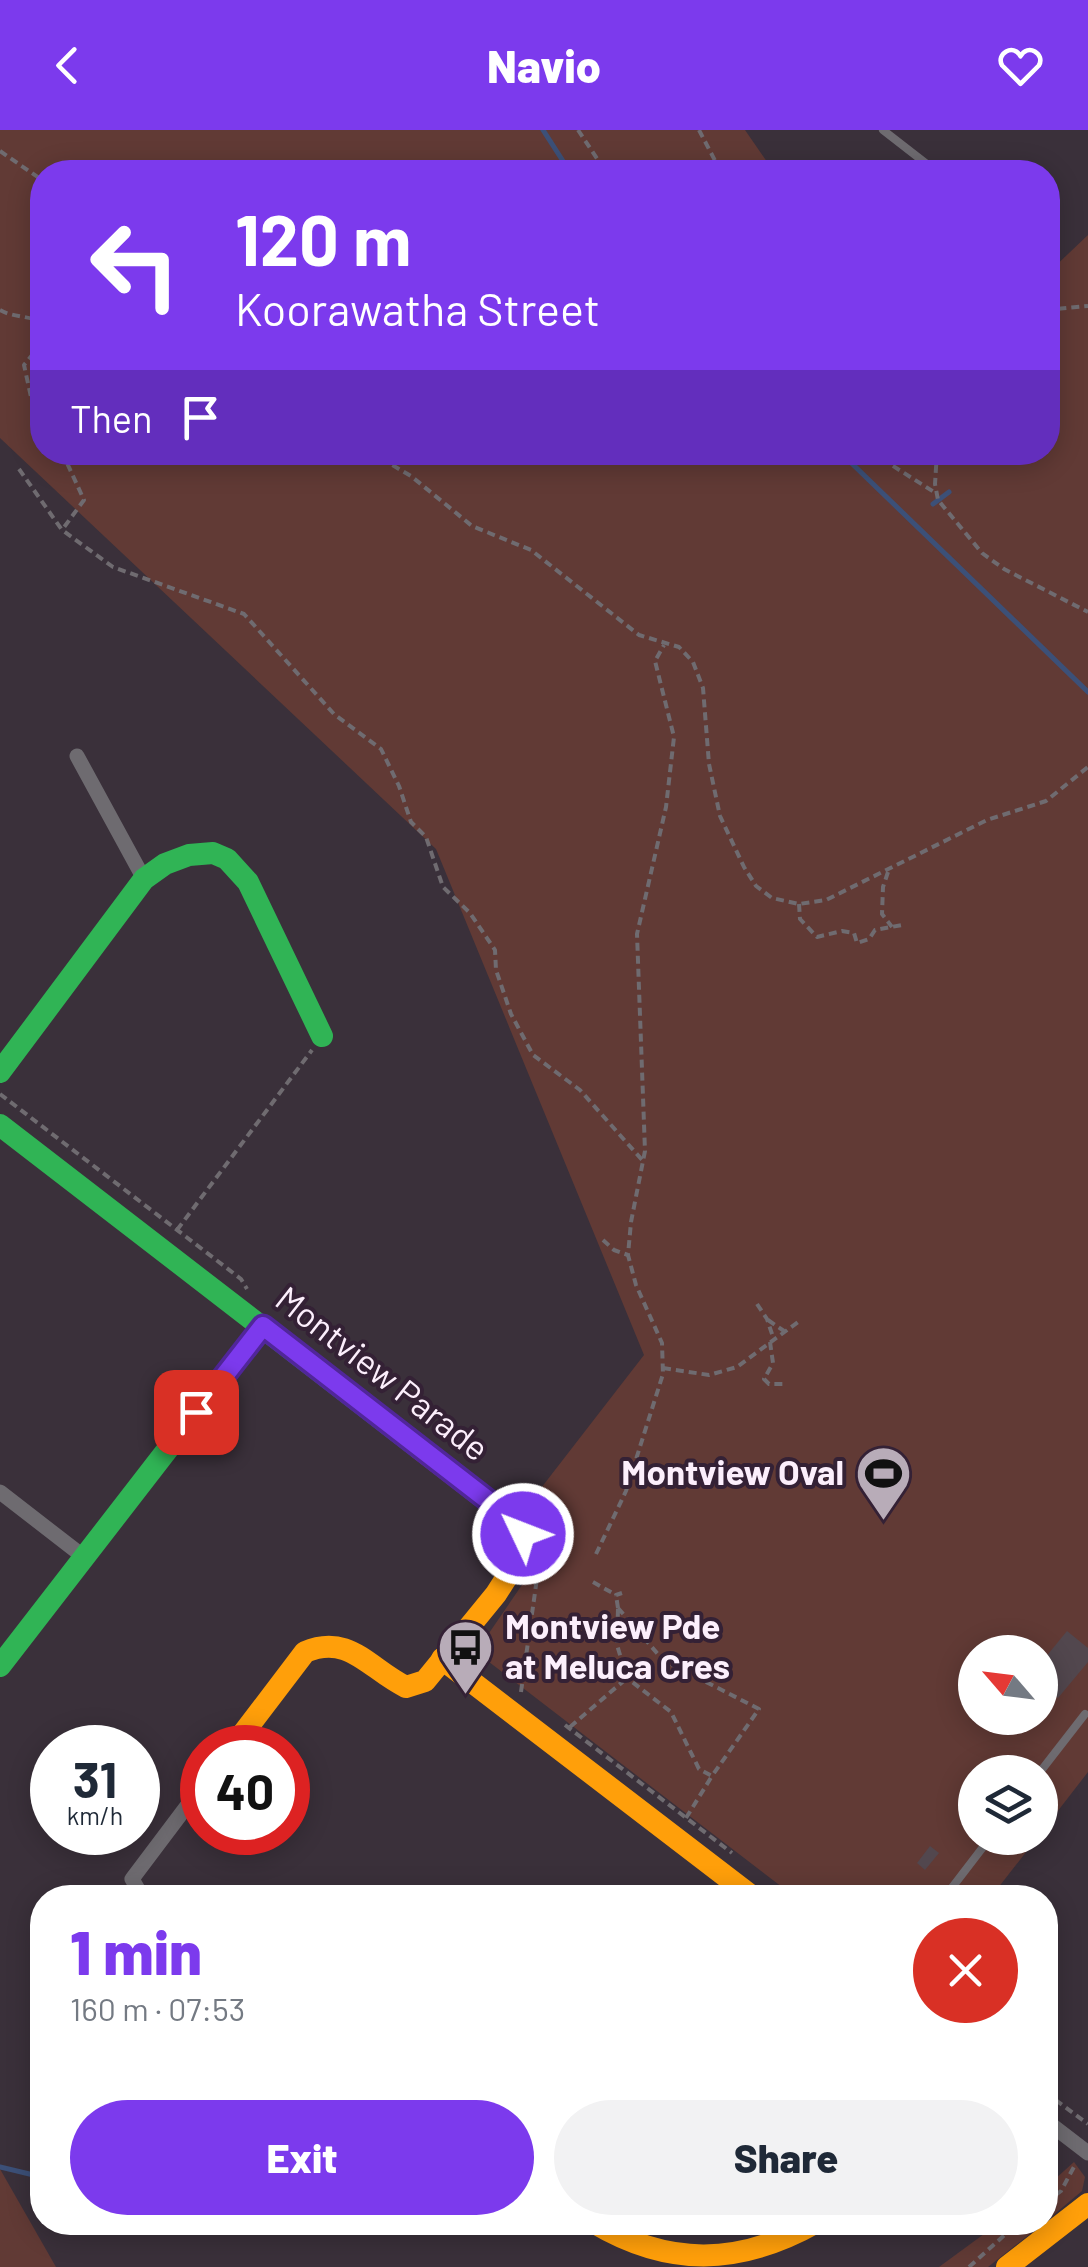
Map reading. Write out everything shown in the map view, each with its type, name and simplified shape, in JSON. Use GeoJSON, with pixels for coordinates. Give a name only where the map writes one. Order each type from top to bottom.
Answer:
{"type":"FeatureCollection","features":[{"type":"Feature","properties":{"kind":"street"},"geometry":{"type":"LineString","coordinates":[[76,756],[144,879]]}},
{"type":"Feature","properties":{"kind":"street"},"geometry":{"type":"LineString","coordinates":[[0,1072],[144,879],[165,864],[188,855],[213,853],[227,859],[248,882],[322,1036]]}},
{"type":"Feature","properties":{"kind":"street","name":"Montview Parade"},"geometry":{"type":"LineString","coordinates":[[0,1125],[516,1522],[523,1534],[523,1548],[512,1572],[442,1659]]}},
{"type":"Feature","properties":{"kind":"street"},"geometry":{"type":"LineString","coordinates":[[0,1666],[263,1326]]}},
{"type":"Feature","properties":{"kind":"street"},"geometry":{"type":"LineString","coordinates":[[0,1492],[84,1556]]}},
{"type":"Feature","properties":{"kind":"street"},"geometry":{"type":"LineString","coordinates":[[249,1725],[305,1652],[315,1645],[338,1643],[406,1687],[425,1680],[442,1659],[751,1885]]}},
{"type":"Feature","properties":{"kind":"street"},"geometry":{"type":"LineString","coordinates":[[135,1885],[132,1879],[180,1815]]}},
{"type":"Feature","properties":{"kind":"street"},"geometry":{"type":"LineString","coordinates":[[1058,2133],[1082,2158]]}},
{"type":"Feature","properties":{"kind":"street"},"geometry":{"type":"LineString","coordinates":[[1058,2227],[1088,2204]]}},
{"type":"Feature","properties":{"kind":"street"},"geometry":{"type":"LineString","coordinates":[[612,2235],[638,2252],[668,2260],[708,2263],[786,2235]]}},
{"type":"Feature","properties":{"kind":"street"},"geometry":{"type":"LineString","coordinates":[[1007,2267],[1048,2235]]}},
{"type":"Feature","properties":{"kind":"lane"},"geometry":{"type":"LineString","coordinates":[[883,130],[922,160]]}},
{"type":"Feature","properties":{"kind":"lane"},"geometry":{"type":"LineString","coordinates":[[1053,1755],[1084,1714]]}},
{"type":"Feature","properties":{"kind":"lane"},"geometry":{"type":"LineString","coordinates":[[954,1885],[977,1855]]}},
{"type":"Feature","properties":{"kind":"path"},"geometry":{"type":"LineString","coordinates":[[578,130],[598,160]]}},
{"type":"Feature","properties":{"kind":"path"},"geometry":{"type":"LineString","coordinates":[[700,130],[714,160]]}},
{"type":"Feature","properties":{"kind":"path"},"geometry":{"type":"LineString","coordinates":[[0,152],[30,172]]}},
{"type":"Feature","properties":{"kind":"path"},"geometry":{"type":"LineString","coordinates":[[1060,309],[1088,306]]}},
{"type":"Feature","properties":{"kind":"path"},"geometry":{"type":"LineString","coordinates":[[0,310],[12,317],[30,318]]}},
{"type":"Feature","properties":{"kind":"path"},"geometry":{"type":"LineString","coordinates":[[30,357],[24,365],[30,392]]}},
{"type":"Feature","properties":{"kind":"path"},"geometry":{"type":"LineString","coordinates":[[62,530],[84,500],[68,465]]}},
{"type":"Feature","properties":{"kind":"path"},"geometry":{"type":"LineString","coordinates":[[392,465],[472,526],[531,550],[639,635],[679,648],[694,662],[702,688],[709,764],[720,816],[744,868],[756,886],[772,898],[799,904],[826,900],[988,820],[1046,801],[1088,767]]}},
{"type":"Feature","properties":{"kind":"path"},"geometry":{"type":"LineString","coordinates":[[890,465],[936,494],[982,553],[1004,569],[1088,612]]}},
{"type":"Feature","properties":{"kind":"path"},"geometry":{"type":"LineString","coordinates":[[936,494],[937,465]]}},
{"type":"Feature","properties":{"kind":"path"},"geometry":{"type":"LineString","coordinates":[[19,470],[62,530],[113,567],[244,614],[334,714],[380,749],[399,786],[411,822],[426,837],[442,888],[470,913],[495,950],[496,970],[511,1014],[532,1054],[580,1090],[643,1161]]}},
{"type":"Feature","properties":{"kind":"path"},"geometry":{"type":"LineString","coordinates":[[596,1554],[626,1492],[663,1368],[662,1343],[636,1286],[628,1256],[643,1161],[637,934],[666,807],[674,737],[655,662],[664,645]]}},
{"type":"Feature","properties":{"kind":"path"},"geometry":{"type":"LineString","coordinates":[[889,869],[882,887],[882,914],[892,927]]}},
{"type":"Feature","properties":{"kind":"path"},"geometry":{"type":"LineString","coordinates":[[799,904],[800,919],[818,937],[842,931],[854,933],[856,943],[869,939],[875,930],[902,925]]}},
{"type":"Feature","properties":{"kind":"path"},"geometry":{"type":"LineString","coordinates":[[178,1230],[322,1036]]}},
{"type":"Feature","properties":{"kind":"path"},"geometry":{"type":"LineString","coordinates":[[602,1240],[628,1256]]}},
{"type":"Feature","properties":{"kind":"path"},"geometry":{"type":"LineString","coordinates":[[756,1304],[767,1319],[784,1331]]}},
{"type":"Feature","properties":{"kind":"path"},"geometry":{"type":"LineString","coordinates":[[767,1319],[774,1363],[764,1379],[769,1384],[783,1384]]}},
{"type":"Feature","properties":{"kind":"path"},"geometry":{"type":"LineString","coordinates":[[663,1368],[709,1375],[737,1367],[798,1322]]}},
{"type":"Feature","properties":{"kind":"path"},"geometry":{"type":"LineString","coordinates":[[532,1700],[519,1690],[540,1553]]}},
{"type":"Feature","properties":{"kind":"path"},"geometry":{"type":"LineString","coordinates":[[593,1582],[619,1594],[617,1645],[627,1678],[671,1712],[699,1769],[712,1776]]}},
{"type":"Feature","properties":{"kind":"path"},"geometry":{"type":"LineString","coordinates":[[618,1608],[663,1660],[758,1709]]}},
{"type":"Feature","properties":{"kind":"path"},"geometry":{"type":"LineString","coordinates":[[568,1728],[627,1678]]}},
{"type":"Feature","properties":{"kind":"path"},"geometry":{"type":"LineString","coordinates":[[686,1818],[758,1709],[767,1704]]}},
{"type":"Feature","properties":{"kind":"path"},"geometry":{"type":"LineString","coordinates":[[556,1718],[730,1850],[740,1865]]}},
{"type":"Feature","properties":{"kind":"path"},"geometry":{"type":"LineString","coordinates":[[1058,2102],[1088,2124]]}},
{"type":"Feature","properties":{"kind":"path"},"geometry":{"type":"LineString","coordinates":[[1058,2193],[1082,2158]]}},
{"type":"Feature","properties":{"kind":"path"},"geometry":{"type":"LineString","coordinates":[[969,2267],[1005,2235]]}},
{"type":"Feature","properties":{"kind":"shaded area"},"geometry":{"type":"Polygon","coordinates":[[[0,130],[745,130],[766,160],[30,160],[30,465],[1060,465],[1060,262],[1088,235],[1088,1772],[1058,1811],[1058,1755],[958,1755],[958,1855],[1024,1855],[1000,1885],[779,1885],[476,1652],[537,1563],[534,1522],[544,1511],[531,1501],[644,1355],[436,849],[0,438],[0,130]]]}},
{"type":"Feature","properties":{"kind":"shaded area"},"geometry":{"type":"Polygon","coordinates":[[[1074,2162],[1085,2177],[1082,2191],[1058,2211],[1058,2176],[1074,2162]]]}},
{"type":"Feature","properties":{"kind":"shaded area"},"geometry":{"type":"Polygon","coordinates":[[[0,2169],[30,2222],[30,2235],[38,2235],[56,2267],[0,2267],[0,2169]]]}},
{"type":"Feature","properties":{"kind":"shaded area"},"geometry":{"type":"Polygon","coordinates":[[[983,2235],[1029,2235],[988,2267],[939,2267],[983,2235]]]}},
{"type":"Feature","properties":{"kind":"building"},"geometry":{"type":"Polygon","coordinates":[[[1067,1631],[1088,1648],[1088,1662],[1058,1698],[1058,1642],[1067,1631]]]}},
{"type":"Feature","properties":{"kind":"building"},"geometry":{"type":"Polygon","coordinates":[[[930,1846],[939,1853],[925,1870],[917,1863],[930,1846]]]}},
{"type":"Feature","properties":{"kind":"waterway"},"geometry":{"type":"LineString","coordinates":[[543,130],[562,160]]}},
{"type":"Feature","properties":{"kind":"waterway"},"geometry":{"type":"LineString","coordinates":[[853,465],[1088,692]]}},
{"type":"Feature","properties":{"kind":"waterway"},"geometry":{"type":"LineString","coordinates":[[933,504],[949,492]]}},
{"type":"Feature","properties":{"kind":"waterway"},"geometry":{"type":"LineString","coordinates":[[0,2167],[30,2174]]}},
{"type":"Feature","properties":{"kind":"traffic: fast"},"geometry":{"type":"LineString","coordinates":[[0,1072],[144,879],[165,864],[189,855],[213,853],[227,859],[248,882],[322,1036]]}},
{"type":"Feature","properties":{"kind":"traffic: fast"},"geometry":{"type":"LineString","coordinates":[[0,1125],[420,1449]]}},
{"type":"Feature","properties":{"kind":"traffic: fast"},"geometry":{"type":"LineString","coordinates":[[0,1666],[263,1326]]}},
{"type":"Feature","properties":{"kind":"traffic: slow"},"geometry":{"type":"LineString","coordinates":[[249,1725],[305,1652],[320,1647],[347,1650],[406,1687],[425,1681],[496,1594],[519,1558],[523,1545],[516,1523],[420,1449]]}},
{"type":"Feature","properties":{"kind":"traffic: slow"},"geometry":{"type":"LineString","coordinates":[[442,1659],[737,1885]]}},
{"type":"Feature","properties":{"kind":"traffic: slow"},"geometry":{"type":"LineString","coordinates":[[1058,2227],[1088,2204]]}},
{"type":"Feature","properties":{"kind":"traffic: slow"},"geometry":{"type":"LineString","coordinates":[[617,2235],[649,2247],[704,2255],[760,2247],[790,2235]]}},
{"type":"Feature","properties":{"kind":"traffic: slow"},"geometry":{"type":"LineString","coordinates":[[1007,2267],[1048,2235]]}},
{"type":"Feature","properties":{"kind":"place","name":"Montview Oval"},"geometry":{"type":"Point","coordinates":[883,1522]}},
{"type":"Feature","properties":{"kind":"place","name":"Montview Pde at Meluca Cres"},"geometry":{"type":"Point","coordinates":[466,1696]}},
{"type":"Feature","properties":{"kind":"route"},"geometry":{"type":"LineString","coordinates":[[196,1412],[263,1326],[516,1522],[523,1534]]}}]}
